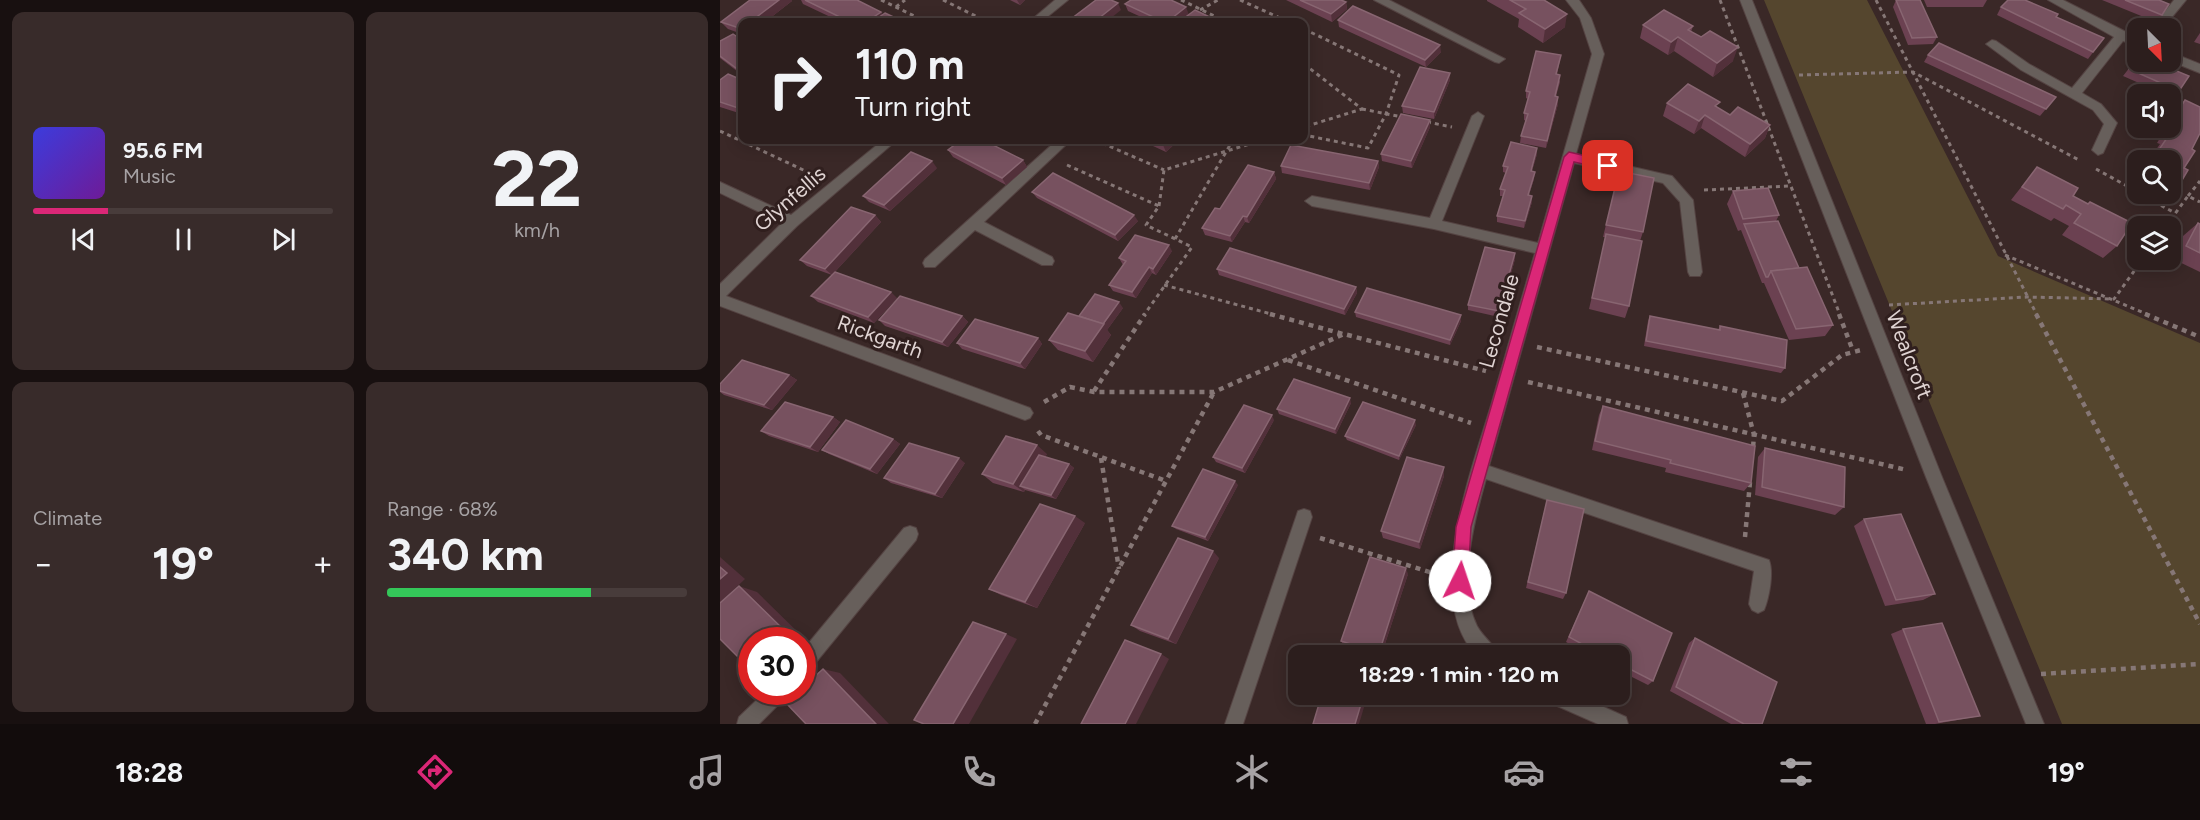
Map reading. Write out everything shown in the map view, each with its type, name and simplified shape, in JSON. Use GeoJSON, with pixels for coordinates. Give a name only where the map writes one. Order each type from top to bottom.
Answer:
{"type":"FeatureCollection","features":[{"type":"Feature","properties":{"kind":"street"},"geometry":{"type":"LineString","coordinates":[[1039,18],[1062,0]]}},
{"type":"Feature","properties":{"kind":"street"},"geometry":{"type":"LineString","coordinates":[[1380,0],[1500,59]]}},
{"type":"Feature","properties":{"kind":"street","name":"Lecondale"},"geometry":{"type":"LineString","coordinates":[[1482,645],[1464,622],[1460,581],[1464,527],[1598,54],[1591,30],[1577,4],[1572,0]]}},
{"type":"Feature","properties":{"kind":"street","name":"Wealcroft"},"geometry":{"type":"LineString","coordinates":[[1746,0],[1934,477],[2035,724]]}},
{"type":"Feature","properties":{"kind":"street"},"geometry":{"type":"LineString","coordinates":[[2054,0],[2127,38]]}},
{"type":"Feature","properties":{"kind":"street"},"geometry":{"type":"LineString","coordinates":[[2165,18],[2180,0]]}},
{"type":"Feature","properties":{"kind":"street"},"geometry":{"type":"LineString","coordinates":[[2075,93],[2121,36]]}},
{"type":"Feature","properties":{"kind":"street"},"geometry":{"type":"LineString","coordinates":[[1992,44],[2025,67],[2097,107],[2111,123],[2098,150]]}},
{"type":"Feature","properties":{"kind":"street"},"geometry":{"type":"LineString","coordinates":[[2181,61],[2200,69]]}},
{"type":"Feature","properties":{"kind":"street"},"geometry":{"type":"LineString","coordinates":[[1434,224],[1478,116]]}},
{"type":"Feature","properties":{"kind":"street","name":"Glynfellis"},"geometry":{"type":"LineString","coordinates":[[720,293],[792,222],[886,144]]}},
{"type":"Feature","properties":{"kind":"street"},"geometry":{"type":"LineString","coordinates":[[930,263],[1060,144]]}},
{"type":"Feature","properties":{"kind":"street"},"geometry":{"type":"LineString","coordinates":[[1569,157],[1667,179],[1686,200],[1695,272]]}},
{"type":"Feature","properties":{"kind":"street"},"geometry":{"type":"LineString","coordinates":[[720,187],[792,222]]}},
{"type":"Feature","properties":{"kind":"street"},"geometry":{"type":"LineString","coordinates":[[1312,201],[1434,224],[1543,250]]}},
{"type":"Feature","properties":{"kind":"street"},"geometry":{"type":"LineString","coordinates":[[973,224],[1047,261]]}},
{"type":"Feature","properties":{"kind":"street","name":"Rickgarth"},"geometry":{"type":"LineString","coordinates":[[720,300],[1025,413]]}},
{"type":"Feature","properties":{"kind":"street"},"geometry":{"type":"LineString","coordinates":[[1480,470],[1763,566],[1758,604]]}},
{"type":"Feature","properties":{"kind":"street"},"geometry":{"type":"LineString","coordinates":[[1234,724],[1302,524]]}},
{"type":"Feature","properties":{"kind":"street"},"geometry":{"type":"LineString","coordinates":[[816,649],[910,534]]}},
{"type":"Feature","properties":{"kind":"street"},"geometry":{"type":"LineString","coordinates":[[746,724],[764,705]]}},
{"type":"Feature","properties":{"kind":"street"},"geometry":{"type":"LineString","coordinates":[[1577,705],[1619,724]]}},
{"type":"Feature","properties":{"kind":"path"},"geometry":{"type":"LineString","coordinates":[[880,0],[919,18]]}},
{"type":"Feature","properties":{"kind":"path"},"geometry":{"type":"LineString","coordinates":[[896,7],[906,0]]}},
{"type":"Feature","properties":{"kind":"path"},"geometry":{"type":"LineString","coordinates":[[943,0],[980,18]]}},
{"type":"Feature","properties":{"kind":"path"},"geometry":{"type":"LineString","coordinates":[[1181,0],[1219,18]]}},
{"type":"Feature","properties":{"kind":"path"},"geometry":{"type":"LineString","coordinates":[[1193,16],[1218,0]]}},
{"type":"Feature","properties":{"kind":"path"},"geometry":{"type":"LineString","coordinates":[[1240,0],[1280,18]]}},
{"type":"Feature","properties":{"kind":"path"},"geometry":{"type":"LineString","coordinates":[[1720,0],[1853,351]]}},
{"type":"Feature","properties":{"kind":"path"},"geometry":{"type":"LineString","coordinates":[[1876,0],[2005,255],[2200,624]]}},
{"type":"Feature","properties":{"kind":"path"},"geometry":{"type":"LineString","coordinates":[[1308,31],[1399,75],[1386,114],[1368,148],[1308,136]]}},
{"type":"Feature","properties":{"kind":"path"},"geometry":{"type":"LineString","coordinates":[[1308,67],[1362,109],[1407,118]]}},
{"type":"Feature","properties":{"kind":"path"},"geometry":{"type":"LineString","coordinates":[[1777,75],[1913,72],[2081,161]]}},
{"type":"Feature","properties":{"kind":"path"},"geometry":{"type":"LineString","coordinates":[[1308,126],[1362,109]]}},
{"type":"Feature","properties":{"kind":"path"},"geometry":{"type":"LineString","coordinates":[[1418,121],[1472,132]]}},
{"type":"Feature","properties":{"kind":"path"},"geometry":{"type":"LineString","coordinates":[[720,131],[738,139]]}},
{"type":"Feature","properties":{"kind":"path"},"geometry":{"type":"LineString","coordinates":[[748,144],[837,186]]}},
{"type":"Feature","properties":{"kind":"path"},"geometry":{"type":"LineString","coordinates":[[1104,144],[1164,170],[1249,144]]}},
{"type":"Feature","properties":{"kind":"path"},"geometry":{"type":"LineString","coordinates":[[1175,239],[1230,144]]}},
{"type":"Feature","properties":{"kind":"path"},"geometry":{"type":"LineString","coordinates":[[1047,156],[1159,206]]}},
{"type":"Feature","properties":{"kind":"path"},"geometry":{"type":"LineString","coordinates":[[2091,166],[2127,186]]}},
{"type":"Feature","properties":{"kind":"path"},"geometry":{"type":"LineString","coordinates":[[1094,392],[1164,285],[1192,248],[1146,225],[1159,206],[1164,170]]}},
{"type":"Feature","properties":{"kind":"path"},"geometry":{"type":"LineString","coordinates":[[2173,216],[2200,181]]}},
{"type":"Feature","properties":{"kind":"path"},"geometry":{"type":"LineString","coordinates":[[1686,200],[1706,190],[1790,186]]}},
{"type":"Feature","properties":{"kind":"path"},"geometry":{"type":"LineString","coordinates":[[2188,196],[2200,202]]}},
{"type":"Feature","properties":{"kind":"path"},"geometry":{"type":"LineString","coordinates":[[2159,204],[2175,213]]}},
{"type":"Feature","properties":{"kind":"path"},"geometry":{"type":"LineString","coordinates":[[2005,255],[2200,337]]}},
{"type":"Feature","properties":{"kind":"path"},"geometry":{"type":"LineString","coordinates":[[2114,299],[2135,270]]}},
{"type":"Feature","properties":{"kind":"path"},"geometry":{"type":"LineString","coordinates":[[1164,285],[1344,334]]}},
{"type":"Feature","properties":{"kind":"path"},"geometry":{"type":"LineString","coordinates":[[1867,306],[2027,297],[2114,299]]}},
{"type":"Feature","properties":{"kind":"path"},"geometry":{"type":"LineString","coordinates":[[1516,342],[1782,401],[1842,354],[1882,344]]}},
{"type":"Feature","properties":{"kind":"path"},"geometry":{"type":"LineString","coordinates":[[1287,360],[1491,430]]}},
{"type":"Feature","properties":{"kind":"path"},"geometry":{"type":"LineString","coordinates":[[1035,724],[1214,392]]}},
{"type":"Feature","properties":{"kind":"path"},"geometry":{"type":"LineString","coordinates":[[1743,393],[1754,435],[1752,457]]}},
{"type":"Feature","properties":{"kind":"path"},"geometry":{"type":"LineString","coordinates":[[1025,413],[1041,435],[1166,481]]}},
{"type":"Feature","properties":{"kind":"path"},"geometry":{"type":"LineString","coordinates":[[1101,457],[1119,569]]}},
{"type":"Feature","properties":{"kind":"path"},"geometry":{"type":"LineString","coordinates":[[1743,560],[1750,479]]}},
{"type":"Feature","properties":{"kind":"path"},"geometry":{"type":"LineString","coordinates":[[1302,524],[1460,581]]}},
{"type":"Feature","properties":{"kind":"path"},"geometry":{"type":"LineString","coordinates":[[2016,675],[2200,664]]}},
{"type":"Feature","properties":{"kind":"shaded area"},"geometry":{"type":"Polygon","coordinates":[[[1764,0],[1867,0],[1998,256],[2200,343],[2200,724],[2062,724],[1764,0]]]}},
{"type":"Feature","properties":{"kind":"building"},"geometry":{"type":"Polygon","coordinates":[[[750,0],[779,0],[755,18],[738,18],[738,28],[721,22],[750,0]]]}},
{"type":"Feature","properties":{"kind":"building"},"geometry":{"type":"Polygon","coordinates":[[[805,0],[857,0],[881,12],[872,18],[842,18],[805,0]]]}},
{"type":"Feature","properties":{"kind":"building"},"geometry":{"type":"Polygon","coordinates":[[[1096,0],[1111,0],[1118,3],[1099,18],[1072,18],[1096,0]]]}},
{"type":"Feature","properties":{"kind":"building"},"geometry":{"type":"Polygon","coordinates":[[[1131,0],[1171,0],[1186,7],[1172,18],[1155,18],[1125,4],[1131,0]]]}},
{"type":"Feature","properties":{"kind":"building"},"geometry":{"type":"Polygon","coordinates":[[[1300,0],[1341,0],[1346,2],[1331,14],[1300,0]]]}},
{"type":"Feature","properties":{"kind":"building"},"geometry":{"type":"Polygon","coordinates":[[[1510,0],[1544,0],[1567,14],[1545,29],[1519,13],[1526,9],[1510,0]]]}},
{"type":"Feature","properties":{"kind":"building"},"geometry":{"type":"Polygon","coordinates":[[[1896,0],[1920,0],[1937,37],[1912,38],[1896,0]]]}},
{"type":"Feature","properties":{"kind":"building"},"geometry":{"type":"Polygon","coordinates":[[[2008,0],[2025,0],[2058,14],[2056,17],[2104,38],[2093,52],[2001,7],[2008,0]]]}},
{"type":"Feature","properties":{"kind":"building"},"geometry":{"type":"Polygon","coordinates":[[[2125,0],[2159,0],[2169,4],[2162,15],[2125,0]]]}},
{"type":"Feature","properties":{"kind":"building"},"geometry":{"type":"Polygon","coordinates":[[[1353,6],[1440,45],[1425,60],[1338,20],[1353,6]]]}},
{"type":"Feature","properties":{"kind":"building"},"geometry":{"type":"Polygon","coordinates":[[[1195,10],[1212,18],[1184,18],[1195,10]]]}},
{"type":"Feature","properties":{"kind":"building"},"geometry":{"type":"Polygon","coordinates":[[[1664,10],[1693,26],[1688,30],[1701,37],[1710,31],[1738,47],[1717,63],[1678,37],[1671,42],[1643,25],[1664,10]]]}},
{"type":"Feature","properties":{"kind":"building"},"geometry":{"type":"Polygon","coordinates":[[[885,13],[896,18],[878,18],[885,13]]]}},
{"type":"Feature","properties":{"kind":"building"},"geometry":{"type":"Polygon","coordinates":[[[733,34],[738,37],[738,67],[736,68],[720,56],[720,41],[733,34]]]}},
{"type":"Feature","properties":{"kind":"building"},"geometry":{"type":"Polygon","coordinates":[[[1939,43],[2056,97],[2046,109],[1928,55],[1939,43]]]}},
{"type":"Feature","properties":{"kind":"building"},"geometry":{"type":"Polygon","coordinates":[[[1536,51],[1561,55],[1556,74],[1560,75],[1555,96],[1558,97],[1547,141],[1521,136],[1528,114],[1524,113],[1530,92],[1526,91],[1536,51]]]}},
{"type":"Feature","properties":{"kind":"building"},"geometry":{"type":"Polygon","coordinates":[[[1420,67],[1450,73],[1434,112],[1402,106],[1420,67]]]}},
{"type":"Feature","properties":{"kind":"building"},"geometry":{"type":"Polygon","coordinates":[[[2136,72],[2179,72],[2189,76],[2181,88],[2181,84],[2163,84],[2136,72]]]}},
{"type":"Feature","properties":{"kind":"building"},"geometry":{"type":"Polygon","coordinates":[[[728,74],[738,78],[738,108],[720,102],[720,80],[728,74]]]}},
{"type":"Feature","properties":{"kind":"building"},"geometry":{"type":"Polygon","coordinates":[[[1688,84],[1720,102],[1715,106],[1730,115],[1738,107],[1770,125],[1750,144],[1705,115],[1699,121],[1667,103],[1688,84]]]}},
{"type":"Feature","properties":{"kind":"building"},"geometry":{"type":"Polygon","coordinates":[[[2185,100],[2200,107],[2200,133],[2192,149],[2195,151],[2184,168],[2188,170],[2181,182],[2181,150],[2159,150],[2167,138],[2181,138],[2181,106],[2185,100]]]}},
{"type":"Feature","properties":{"kind":"building"},"geometry":{"type":"Polygon","coordinates":[[[1401,114],[1430,120],[1411,161],[1381,154],[1401,114]]]}},
{"type":"Feature","properties":{"kind":"building"},"geometry":{"type":"Polygon","coordinates":[[[1511,142],[1537,148],[1531,171],[1535,172],[1528,195],[1532,196],[1525,221],[1497,216],[1505,190],[1500,189],[1508,167],[1503,166],[1511,142]]]}},
{"type":"Feature","properties":{"kind":"building"},"geometry":{"type":"Polygon","coordinates":[[[956,144],[991,144],[1023,160],[1002,178],[948,150],[956,144]]]}},
{"type":"Feature","properties":{"kind":"building"},"geometry":{"type":"Polygon","coordinates":[[[1291,145],[1378,161],[1369,183],[1281,166],[1291,145]]]}},
{"type":"Feature","properties":{"kind":"building"},"geometry":{"type":"Polygon","coordinates":[[[911,152],[932,161],[884,205],[863,196],[911,152]]]}},
{"type":"Feature","properties":{"kind":"building"},"geometry":{"type":"Polygon","coordinates":[[[1248,165],[1274,172],[1247,217],[1243,216],[1230,236],[1202,228],[1215,208],[1220,209],[1248,165]]]}},
{"type":"Feature","properties":{"kind":"building"},"geometry":{"type":"Polygon","coordinates":[[[2037,167],[2078,188],[2073,196],[2127,220],[2127,231],[2117,246],[2074,223],[2081,214],[2066,205],[2063,209],[2022,187],[2037,167]]]}},
{"type":"Feature","properties":{"kind":"building"},"geometry":{"type":"Polygon","coordinates":[[[1619,171],[1654,178],[1643,232],[1606,225],[1619,171]]]}},
{"type":"Feature","properties":{"kind":"building"},"geometry":{"type":"Polygon","coordinates":[[[1053,173],[1134,215],[1115,235],[1032,192],[1053,173]]]}},
{"type":"Feature","properties":{"kind":"building"},"geometry":{"type":"Polygon","coordinates":[[[1768,188],[1779,215],[1743,219],[1733,191],[1768,188]]]}},
{"type":"Feature","properties":{"kind":"building"},"geometry":{"type":"Polygon","coordinates":[[[851,207],[875,215],[825,269],[800,260],[851,207]]]}},
{"type":"Feature","properties":{"kind":"building"},"geometry":{"type":"Polygon","coordinates":[[[1778,221],[1799,268],[1771,271],[1766,277],[1744,224],[1778,221]]]}},
{"type":"Feature","properties":{"kind":"building"},"geometry":{"type":"Polygon","coordinates":[[[2198,223],[2200,224],[2200,253],[2186,246],[2198,223]]]}},
{"type":"Feature","properties":{"kind":"building"},"geometry":{"type":"Polygon","coordinates":[[[1606,234],[1642,241],[1629,306],[1592,298],[1606,234]]]}},
{"type":"Feature","properties":{"kind":"building"},"geometry":{"type":"Polygon","coordinates":[[[1135,235],[1169,245],[1153,269],[1149,267],[1132,292],[1109,285],[1126,261],[1119,258],[1135,235]]]}},
{"type":"Feature","properties":{"kind":"building"},"geometry":{"type":"Polygon","coordinates":[[[1485,247],[1515,253],[1499,311],[1468,305],[1485,247]]]}},
{"type":"Feature","properties":{"kind":"building"},"geometry":{"type":"Polygon","coordinates":[[[1230,248],[1356,287],[1344,309],[1217,269],[1230,248]]]}},
{"type":"Feature","properties":{"kind":"building"},"geometry":{"type":"Polygon","coordinates":[[[1807,267],[1833,325],[1796,329],[1771,271],[1807,267]]]}},
{"type":"Feature","properties":{"kind":"building"},"geometry":{"type":"Polygon","coordinates":[[[835,272],[891,292],[868,317],[811,296],[835,272]]]}},
{"type":"Feature","properties":{"kind":"building"},"geometry":{"type":"Polygon","coordinates":[[[1367,288],[1461,315],[1450,340],[1355,312],[1367,288]]]}},
{"type":"Feature","properties":{"kind":"building"},"geometry":{"type":"Polygon","coordinates":[[[1095,294],[1119,302],[1103,324],[1079,316],[1095,294]]]}},
{"type":"Feature","properties":{"kind":"building"},"geometry":{"type":"Polygon","coordinates":[[[900,296],[962,316],[942,342],[879,320],[900,296]]]}},
{"type":"Feature","properties":{"kind":"building"},"geometry":{"type":"Polygon","coordinates":[[[1068,313],[1104,324],[1085,351],[1049,340],[1068,313]]]}},
{"type":"Feature","properties":{"kind":"building"},"geometry":{"type":"Polygon","coordinates":[[[1650,316],[1720,330],[1720,326],[1787,340],[1785,368],[1646,341],[1650,316]]]}},
{"type":"Feature","properties":{"kind":"building"},"geometry":{"type":"Polygon","coordinates":[[[975,319],[1038,338],[1020,363],[957,343],[975,319]]]}},
{"type":"Feature","properties":{"kind":"building"},"geometry":{"type":"Polygon","coordinates":[[[742,360],[789,375],[764,405],[720,391],[720,384],[742,360]]]}},
{"type":"Feature","properties":{"kind":"building"},"geometry":{"type":"Polygon","coordinates":[[[1294,379],[1350,398],[1335,429],[1277,409],[1294,379]]]}},
{"type":"Feature","properties":{"kind":"building"},"geometry":{"type":"Polygon","coordinates":[[[785,402],[833,417],[810,447],[761,431],[785,402]]]}},
{"type":"Feature","properties":{"kind":"building"},"geometry":{"type":"Polygon","coordinates":[[[1363,402],[1415,420],[1399,456],[1345,436],[1363,402]]]}},
{"type":"Feature","properties":{"kind":"building"},"geometry":{"type":"Polygon","coordinates":[[[1244,405],[1272,415],[1242,468],[1213,457],[1244,405]]]}},
{"type":"Feature","properties":{"kind":"building"},"geometry":{"type":"Polygon","coordinates":[[[1603,406],[1755,446],[1751,483],[1595,441],[1603,406]]]}},
{"type":"Feature","properties":{"kind":"building"},"geometry":{"type":"Polygon","coordinates":[[[846,420],[893,439],[870,469],[822,450],[846,420]]]}},
{"type":"Feature","properties":{"kind":"building"},"geometry":{"type":"Polygon","coordinates":[[[1006,436],[1037,445],[1013,484],[982,474],[1006,436]]]}},
{"type":"Feature","properties":{"kind":"building"},"geometry":{"type":"Polygon","coordinates":[[[909,443],[959,458],[935,494],[884,478],[909,443]]]}},
{"type":"Feature","properties":{"kind":"building"},"geometry":{"type":"Polygon","coordinates":[[[1765,448],[1845,467],[1844,507],[1762,487],[1765,448]]]}},
{"type":"Feature","properties":{"kind":"building"},"geometry":{"type":"Polygon","coordinates":[[[1039,455],[1069,464],[1051,495],[1020,486],[1039,455]]]}},
{"type":"Feature","properties":{"kind":"building"},"geometry":{"type":"Polygon","coordinates":[[[1407,457],[1444,467],[1419,542],[1381,531],[1407,457]]]}},
{"type":"Feature","properties":{"kind":"building"},"geometry":{"type":"Polygon","coordinates":[[[1203,469],[1235,481],[1205,537],[1172,526],[1203,469]]]}},
{"type":"Feature","properties":{"kind":"building"},"geometry":{"type":"Polygon","coordinates":[[[1547,500],[1584,509],[1566,593],[1528,582],[1547,500]]]}},
{"type":"Feature","properties":{"kind":"building"},"geometry":{"type":"Polygon","coordinates":[[[1040,504],[1075,516],[1025,602],[989,589],[1040,504]]]}},
{"type":"Feature","properties":{"kind":"building"},"geometry":{"type":"Polygon","coordinates":[[[1901,514],[1935,594],[1896,600],[1864,519],[1901,514]]]}},
{"type":"Feature","properties":{"kind":"building"},"geometry":{"type":"Polygon","coordinates":[[[1178,538],[1213,551],[1168,639],[1131,625],[1178,538]]]}},
{"type":"Feature","properties":{"kind":"building"},"geometry":{"type":"Polygon","coordinates":[[[1370,557],[1406,568],[1382,645],[1354,645],[1341,641],[1370,557]]]}},
{"type":"Feature","properties":{"kind":"building"},"geometry":{"type":"Polygon","coordinates":[[[720,567],[727,573],[720,579],[720,567]]]}},
{"type":"Feature","properties":{"kind":"building"},"geometry":{"type":"Polygon","coordinates":[[[739,586],[781,627],[738,627],[738,657],[720,639],[720,603],[739,586]]]}},
{"type":"Feature","properties":{"kind":"building"},"geometry":{"type":"Polygon","coordinates":[[[1589,591],[1672,633],[1653,681],[1630,669],[1630,645],[1584,645],[1569,637],[1589,591]]]}},
{"type":"Feature","properties":{"kind":"building"},"geometry":{"type":"Polygon","coordinates":[[[973,622],[1006,634],[953,724],[924,724],[914,720],[973,622]]]}},
{"type":"Feature","properties":{"kind":"building"},"geometry":{"type":"Polygon","coordinates":[[[1942,623],[1980,716],[1939,722],[1903,629],[1942,623]]]}},
{"type":"Feature","properties":{"kind":"building"},"geometry":{"type":"Polygon","coordinates":[[[1695,638],[1777,682],[1762,724],[1744,724],[1676,687],[1695,638]]]}},
{"type":"Feature","properties":{"kind":"building"},"geometry":{"type":"Polygon","coordinates":[[[1125,640],[1161,654],[1125,724],[1081,724],[1125,640]]]}},
{"type":"Feature","properties":{"kind":"building"},"geometry":{"type":"Polygon","coordinates":[[[823,669],[876,724],[806,724],[788,705],[816,705],[816,675],[823,669]]]}},
{"type":"Feature","properties":{"kind":"building"},"geometry":{"type":"Polygon","coordinates":[[[1319,705],[1361,705],[1355,724],[1313,724],[1319,705]]]}},
{"type":"Feature","properties":{"kind":"route"},"geometry":{"type":"LineString","coordinates":[[1460,581],[1464,527],[1569,157],[1608,166]]}}]}
